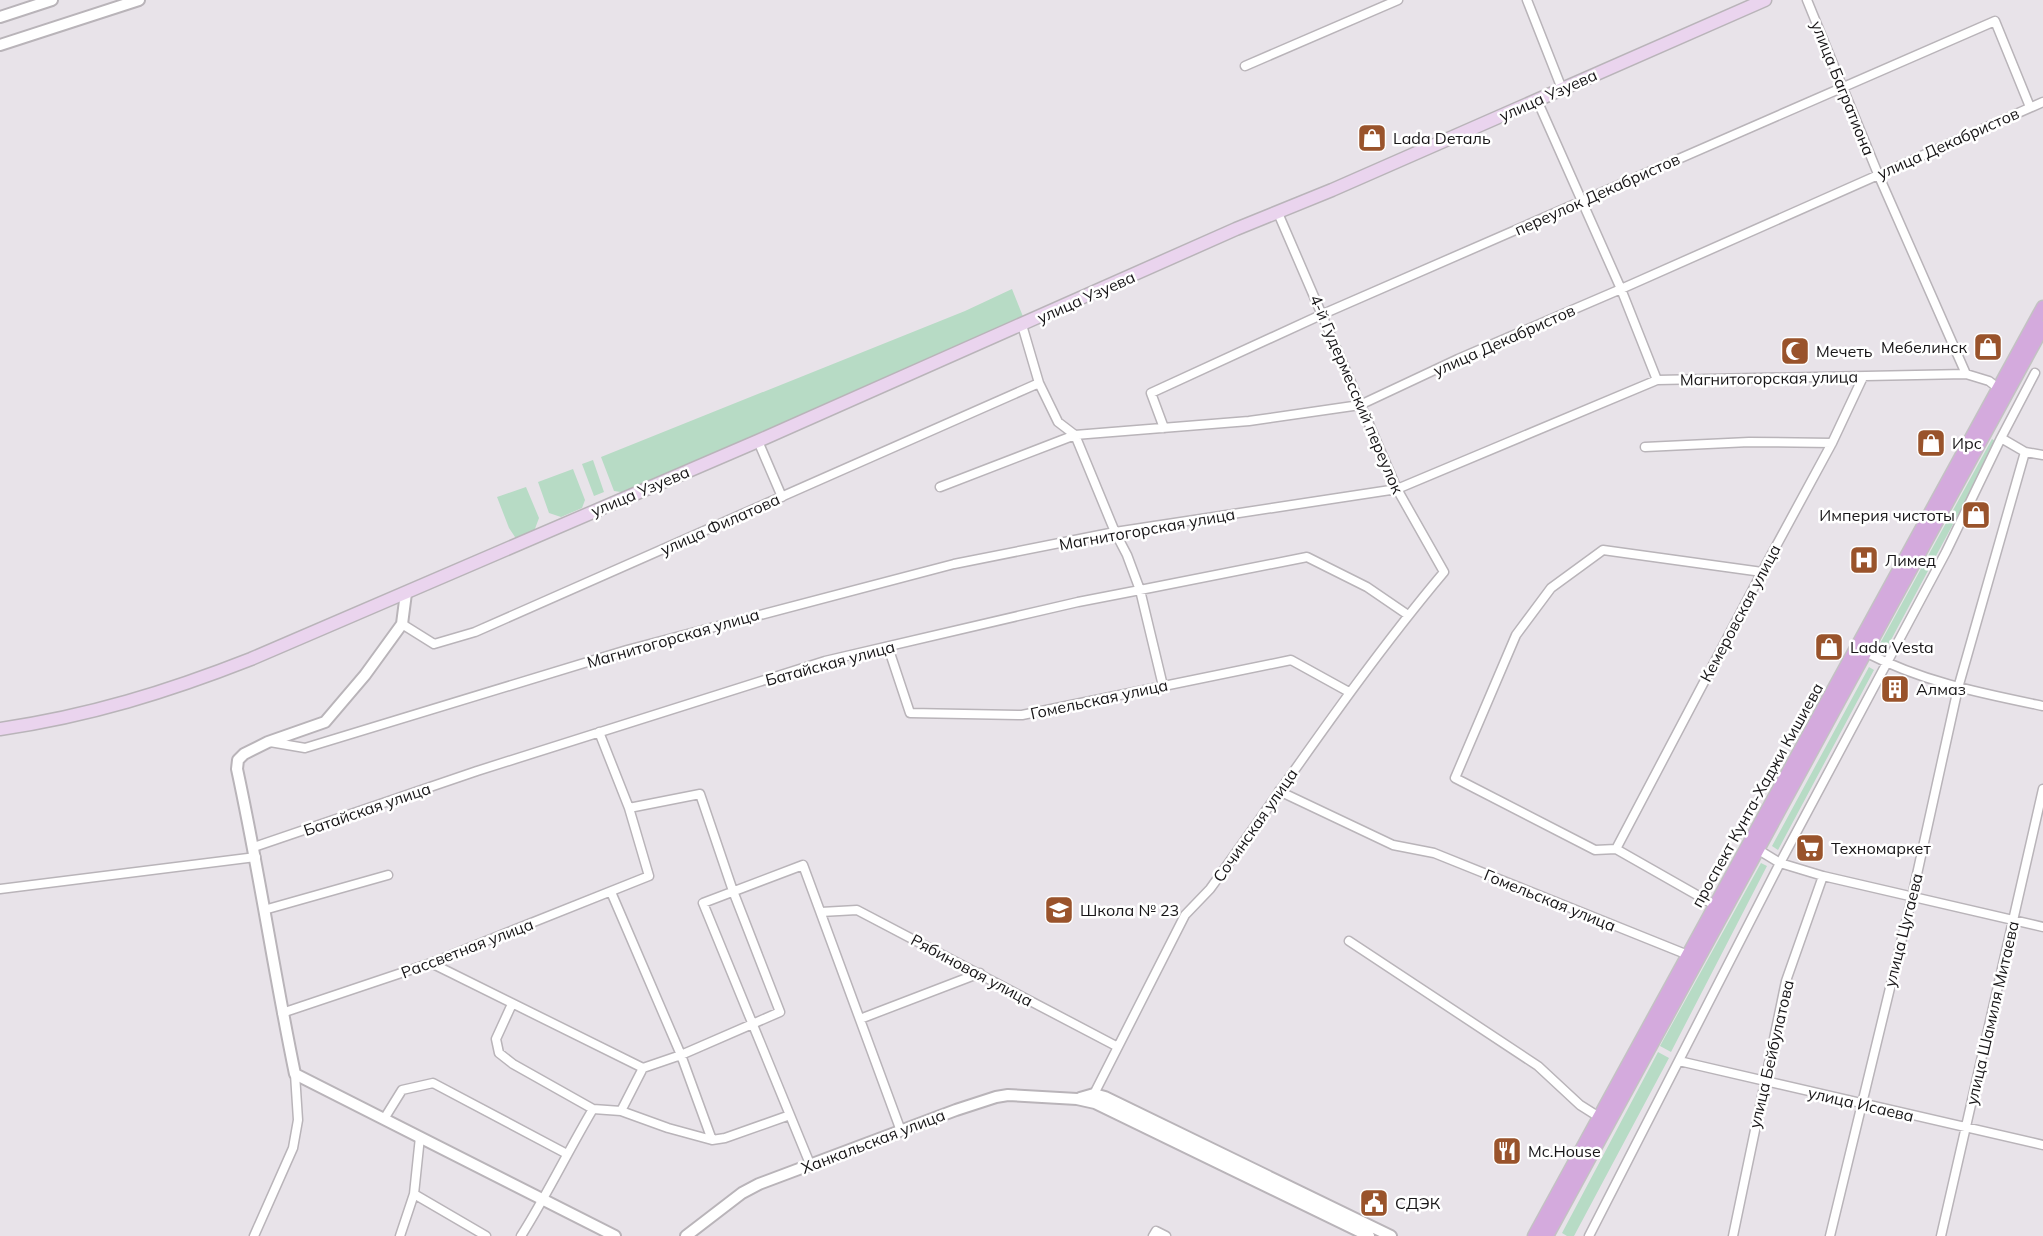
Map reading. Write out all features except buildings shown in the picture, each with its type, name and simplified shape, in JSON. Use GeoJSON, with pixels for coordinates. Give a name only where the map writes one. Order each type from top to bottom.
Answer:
{"type":"FeatureCollection","features":[{"type":"Feature","properties":{"kind":"main road","name":"улица Узуева"},"geometry":{"type":"LineString","coordinates":[[0,729],[91,713],[174,688],[251,659],[758,441],[1022,326],[1236,229],[1278,213],[1765,0]]}},
{"type":"Feature","properties":{"kind":"main road","name":"проспект Кунта-Хаджи Кишиева"},"geometry":{"type":"LineString","coordinates":[[1547,1236],[1720,908],[1763,819],[2043,307]]}},
{"type":"Feature","properties":{"kind":"main road","name":"проспект Кунта-Хаджи Кишиева"},"geometry":{"type":"LineString","coordinates":[[1534,1236],[1688,955],[1757,849],[2043,327]]}},
{"type":"Feature","properties":{"kind":"street"},"geometry":{"type":"LineString","coordinates":[[0,17],[52,0]]}},
{"type":"Feature","properties":{"kind":"street"},"geometry":{"type":"LineString","coordinates":[[0,45],[139,0]]}},
{"type":"Feature","properties":{"kind":"street"},"geometry":{"type":"LineString","coordinates":[[1245,66],[1398,0]]}},
{"type":"Feature","properties":{"kind":"street"},"geometry":{"type":"LineString","coordinates":[[1527,0],[1562,89]]}},
{"type":"Feature","properties":{"kind":"street","name":"улица Багратиона"},"geometry":{"type":"LineString","coordinates":[[1807,0],[1878,174],[1966,374]]}},
{"type":"Feature","properties":{"kind":"street","name":"переулок Декабристов"},"geometry":{"type":"LineString","coordinates":[[1164,428],[1151,393],[1323,314],[1995,21],[2030,107]]}},
{"type":"Feature","properties":{"kind":"street"},"geometry":{"type":"LineString","coordinates":[[1537,100],[1622,289],[1657,380]]}},
{"type":"Feature","properties":{"kind":"street","name":"улица Декабристов"},"geometry":{"type":"LineString","coordinates":[[940,487],[1075,435],[1249,421],[1360,405],[1458,359],[1622,289],[2043,102]]}},
{"type":"Feature","properties":{"kind":"street","name":"4-й Гудермесский переулок"},"geometry":{"type":"LineString","coordinates":[[1278,213],[1397,489],[1444,572]]}},
{"type":"Feature","properties":{"kind":"street"},"geometry":{"type":"LineString","coordinates":[[1022,326],[1039,383],[1058,422],[1075,435],[1115,532],[1127,555],[1140,590],[1163,686]]}},
{"type":"Feature","properties":{"kind":"street"},"geometry":{"type":"LineString","coordinates":[[1588,1236],[1780,863],[1946,552],[2001,438],[2039,374],[2023,363],[2026,338]]}},
{"type":"Feature","properties":{"kind":"street","name":"Магнитогорская улица"},"geometry":{"type":"LineString","coordinates":[[268,742],[305,748],[594,660],[778,608],[954,564],[1115,532],[1397,489],[1657,380],[1966,374],[1989,381],[1998,388]]}},
{"type":"Feature","properties":{"kind":"street","name":"Кемеровская улица"},"geometry":{"type":"LineString","coordinates":[[1616,849],[1832,443],[1863,377]]}},
{"type":"Feature","properties":{"kind":"street","name":"улица Филатова"},"geometry":{"type":"LineString","coordinates":[[402,624],[434,644],[475,632],[1039,383]]}},
{"type":"Feature","properties":{"kind":"street"},"geometry":{"type":"LineString","coordinates":[[1995,416],[1998,388]]}},
{"type":"Feature","properties":{"kind":"street"},"geometry":{"type":"LineString","coordinates":[[2001,438],[2025,452],[2043,455]]}},
{"type":"Feature","properties":{"kind":"street"},"geometry":{"type":"LineString","coordinates":[[758,441],[782,497]]}},
{"type":"Feature","properties":{"kind":"street"},"geometry":{"type":"LineString","coordinates":[[1645,447],[1749,442],[1832,443]]}},
{"type":"Feature","properties":{"kind":"street","name":"улица Цугаева"},"geometry":{"type":"LineString","coordinates":[[1830,1236],[1860,1104],[1912,897],[1958,688],[2025,452]]}},
{"type":"Feature","properties":{"kind":"street"},"geometry":{"type":"LineString","coordinates":[[1720,908],[1616,849],[1595,850],[1455,778],[1516,635],[1551,588],[1603,550],[1762,572]]}},
{"type":"Feature","properties":{"kind":"street","name":"Батайская улица"},"geometry":{"type":"LineString","coordinates":[[0,889],[255,852],[599,732],[825,661],[1140,590],[1307,557],[1367,587],[1408,615]]}},
{"type":"Feature","properties":{"kind":"street","name":"Сочинская улица"},"geometry":{"type":"LineString","coordinates":[[1094,1094],[1185,915],[1210,889],[1349,692],[1444,572]]}},
{"type":"Feature","properties":{"kind":"street"},"geometry":{"type":"LineString","coordinates":[[254,1236],[292,1148],[298,1120],[295,1074],[282,1013],[255,852],[237,769],[238,760],[244,754],[268,742],[325,722],[365,675],[402,624],[406,593]]}},
{"type":"Feature","properties":{"kind":"street"},"geometry":{"type":"LineString","coordinates":[[1868,626],[1865,652],[1887,663],[1958,688],[2043,706]]}},
{"type":"Feature","properties":{"kind":"street","name":"Гомельская улица"},"geometry":{"type":"LineString","coordinates":[[888,647],[910,714],[1022,715],[1291,660],[1349,692]]}},
{"type":"Feature","properties":{"kind":"street"},"geometry":{"type":"LineString","coordinates":[[599,732],[629,808],[700,794],[733,891],[780,1012],[681,1055],[643,1068],[621,1111]]}},
{"type":"Feature","properties":{"kind":"street","name":"улица Шамиля Митаева"},"geometry":{"type":"LineString","coordinates":[[1941,1236],[2043,789]]}},
{"type":"Feature","properties":{"kind":"street","name":"Гомельская улица"},"geometry":{"type":"LineString","coordinates":[[1279,791],[1394,846],[1434,853],[1688,955]]}},
{"type":"Feature","properties":{"kind":"street","name":"Рассветная улица"},"geometry":{"type":"LineString","coordinates":[[282,1013],[431,963],[649,876],[629,808]]}},
{"type":"Feature","properties":{"kind":"street"},"geometry":{"type":"LineString","coordinates":[[1763,819],[1757,849],[1780,863],[1823,876],[2043,927]]}},
{"type":"Feature","properties":{"kind":"street"},"geometry":{"type":"LineString","coordinates":[[810,1164],[703,903],[804,865],[901,1131]]}},
{"type":"Feature","properties":{"kind":"street"},"geometry":{"type":"LineString","coordinates":[[264,910],[388,875]]}},
{"type":"Feature","properties":{"kind":"street","name":"улица Бейбулатова"},"geometry":{"type":"LineString","coordinates":[[1733,1236],[1786,981],[1823,876]]}},
{"type":"Feature","properties":{"kind":"street"},"geometry":{"type":"LineString","coordinates":[[611,892],[681,1055],[712,1140]]}},
{"type":"Feature","properties":{"kind":"street","name":"Рябиновая улица"},"geometry":{"type":"LineString","coordinates":[[821,912],[857,910],[1118,1047]]}},
{"type":"Feature","properties":{"kind":"street"},"geometry":{"type":"LineString","coordinates":[[1349,940],[1538,1066],[1580,1105],[1599,1117],[1588,1161]]}},
{"type":"Feature","properties":{"kind":"street"},"geometry":{"type":"LineString","coordinates":[[431,963],[643,1068]]}},
{"type":"Feature","properties":{"kind":"street"},"geometry":{"type":"LineString","coordinates":[[860,1019],[980,973]]}},
{"type":"Feature","properties":{"kind":"street"},"geometry":{"type":"LineString","coordinates":[[512,1004],[495,1039],[499,1053],[513,1065],[593,1110],[621,1111],[668,1128],[712,1140],[725,1138],[790,1115]]}},
{"type":"Feature","properties":{"kind":"street","name":"улица Исаева"},"geometry":{"type":"LineString","coordinates":[[1679,1061],[2043,1145]]}},
{"type":"Feature","properties":{"kind":"street"},"geometry":{"type":"LineString","coordinates":[[295,1074],[615,1236]]}},
{"type":"Feature","properties":{"kind":"street"},"geometry":{"type":"LineString","coordinates":[[384,1119],[402,1090],[433,1083],[567,1154]]}},
{"type":"Feature","properties":{"kind":"street"},"geometry":{"type":"LineString","coordinates":[[1094,1094],[1164,1125],[1391,1236]]}},
{"type":"Feature","properties":{"kind":"street","name":"Ханкальская улица"},"geometry":{"type":"LineString","coordinates":[[1077,1099],[1094,1094]]}},
{"type":"Feature","properties":{"kind":"street","name":"Ханкальская улица"},"geometry":{"type":"LineString","coordinates":[[686,1236],[742,1193],[759,1184],[996,1096],[1008,1095],[1077,1099],[1095,1103],[1369,1236]]}},
{"type":"Feature","properties":{"kind":"street"},"geometry":{"type":"LineString","coordinates":[[521,1236],[593,1110]]}},
{"type":"Feature","properties":{"kind":"street"},"geometry":{"type":"LineString","coordinates":[[400,1236],[414,1194],[420,1137]]}},
{"type":"Feature","properties":{"kind":"street"},"geometry":{"type":"LineString","coordinates":[[414,1194],[486,1236]]}},
{"type":"Feature","properties":{"kind":"street"},"geometry":{"type":"LineString","coordinates":[[1153,1236],[1156,1231],[1166,1236]]}},
{"type":"Feature","properties":{"kind":"green space"},"geometry":{"type":"Polygon","coordinates":[[[1012,289],[1024,319],[628,493],[614,491],[601,457],[965,311],[1012,289]]]}},
{"type":"Feature","properties":{"kind":"green space"},"geometry":{"type":"Polygon","coordinates":[[[1992,439],[1997,442],[1884,653],[1877,649],[1992,439]]]}},
{"type":"Feature","properties":{"kind":"green space"},"geometry":{"type":"Polygon","coordinates":[[[593,460],[604,492],[594,496],[582,464],[593,460]]]}},
{"type":"Feature","properties":{"kind":"green space"},"geometry":{"type":"Polygon","coordinates":[[[573,469],[585,500],[582,508],[561,517],[549,513],[538,482],[573,469]]]}},
{"type":"Feature","properties":{"kind":"green space"},"geometry":{"type":"Polygon","coordinates":[[[526,487],[539,518],[533,534],[517,540],[509,528],[497,497],[526,487]]]}},
{"type":"Feature","properties":{"kind":"green space"},"geometry":{"type":"Polygon","coordinates":[[[1869,667],[1874,670],[1778,850],[1772,846],[1869,667]]]}},
{"type":"Feature","properties":{"kind":"green space"},"geometry":{"type":"Polygon","coordinates":[[[1761,863],[1767,866],[1671,1052],[1660,1046],[1761,863]]]}},
{"type":"Feature","properties":{"kind":"green space"},"geometry":{"type":"Polygon","coordinates":[[[1658,1052],[1669,1058],[1574,1236],[1567,1236],[1562,1233],[1658,1052]]]}},
{"type":"Feature","properties":{"kind":"place","name":"Lada Dеталь"},"geometry":{"type":"Point","coordinates":[1372,138]}},
{"type":"Feature","properties":{"kind":"place","name":"Мебелинск"},"geometry":{"type":"Point","coordinates":[1988,347]}},
{"type":"Feature","properties":{"kind":"place","name":"Мечеть"},"geometry":{"type":"Point","coordinates":[1795,351]}},
{"type":"Feature","properties":{"kind":"place","name":"Ирс"},"geometry":{"type":"Point","coordinates":[1931,443]}},
{"type":"Feature","properties":{"kind":"place","name":"Империя чистоты"},"geometry":{"type":"Point","coordinates":[1976,515]}},
{"type":"Feature","properties":{"kind":"place","name":"Лимед"},"geometry":{"type":"Point","coordinates":[1864,560]}},
{"type":"Feature","properties":{"kind":"place","name":"Lada Vesta"},"geometry":{"type":"Point","coordinates":[1829,647]}},
{"type":"Feature","properties":{"kind":"place","name":"Алмаз"},"geometry":{"type":"Point","coordinates":[1895,689]}},
{"type":"Feature","properties":{"kind":"place","name":"Техномаркет"},"geometry":{"type":"Point","coordinates":[1810,848]}},
{"type":"Feature","properties":{"kind":"place","name":"Школа № 23"},"geometry":{"type":"Point","coordinates":[1059,910]}},
{"type":"Feature","properties":{"kind":"place","name":"Mc.House"},"geometry":{"type":"Point","coordinates":[1507,1151]}},
{"type":"Feature","properties":{"kind":"place","name":"СДЭК"},"geometry":{"type":"Point","coordinates":[1374,1203]}}]}
